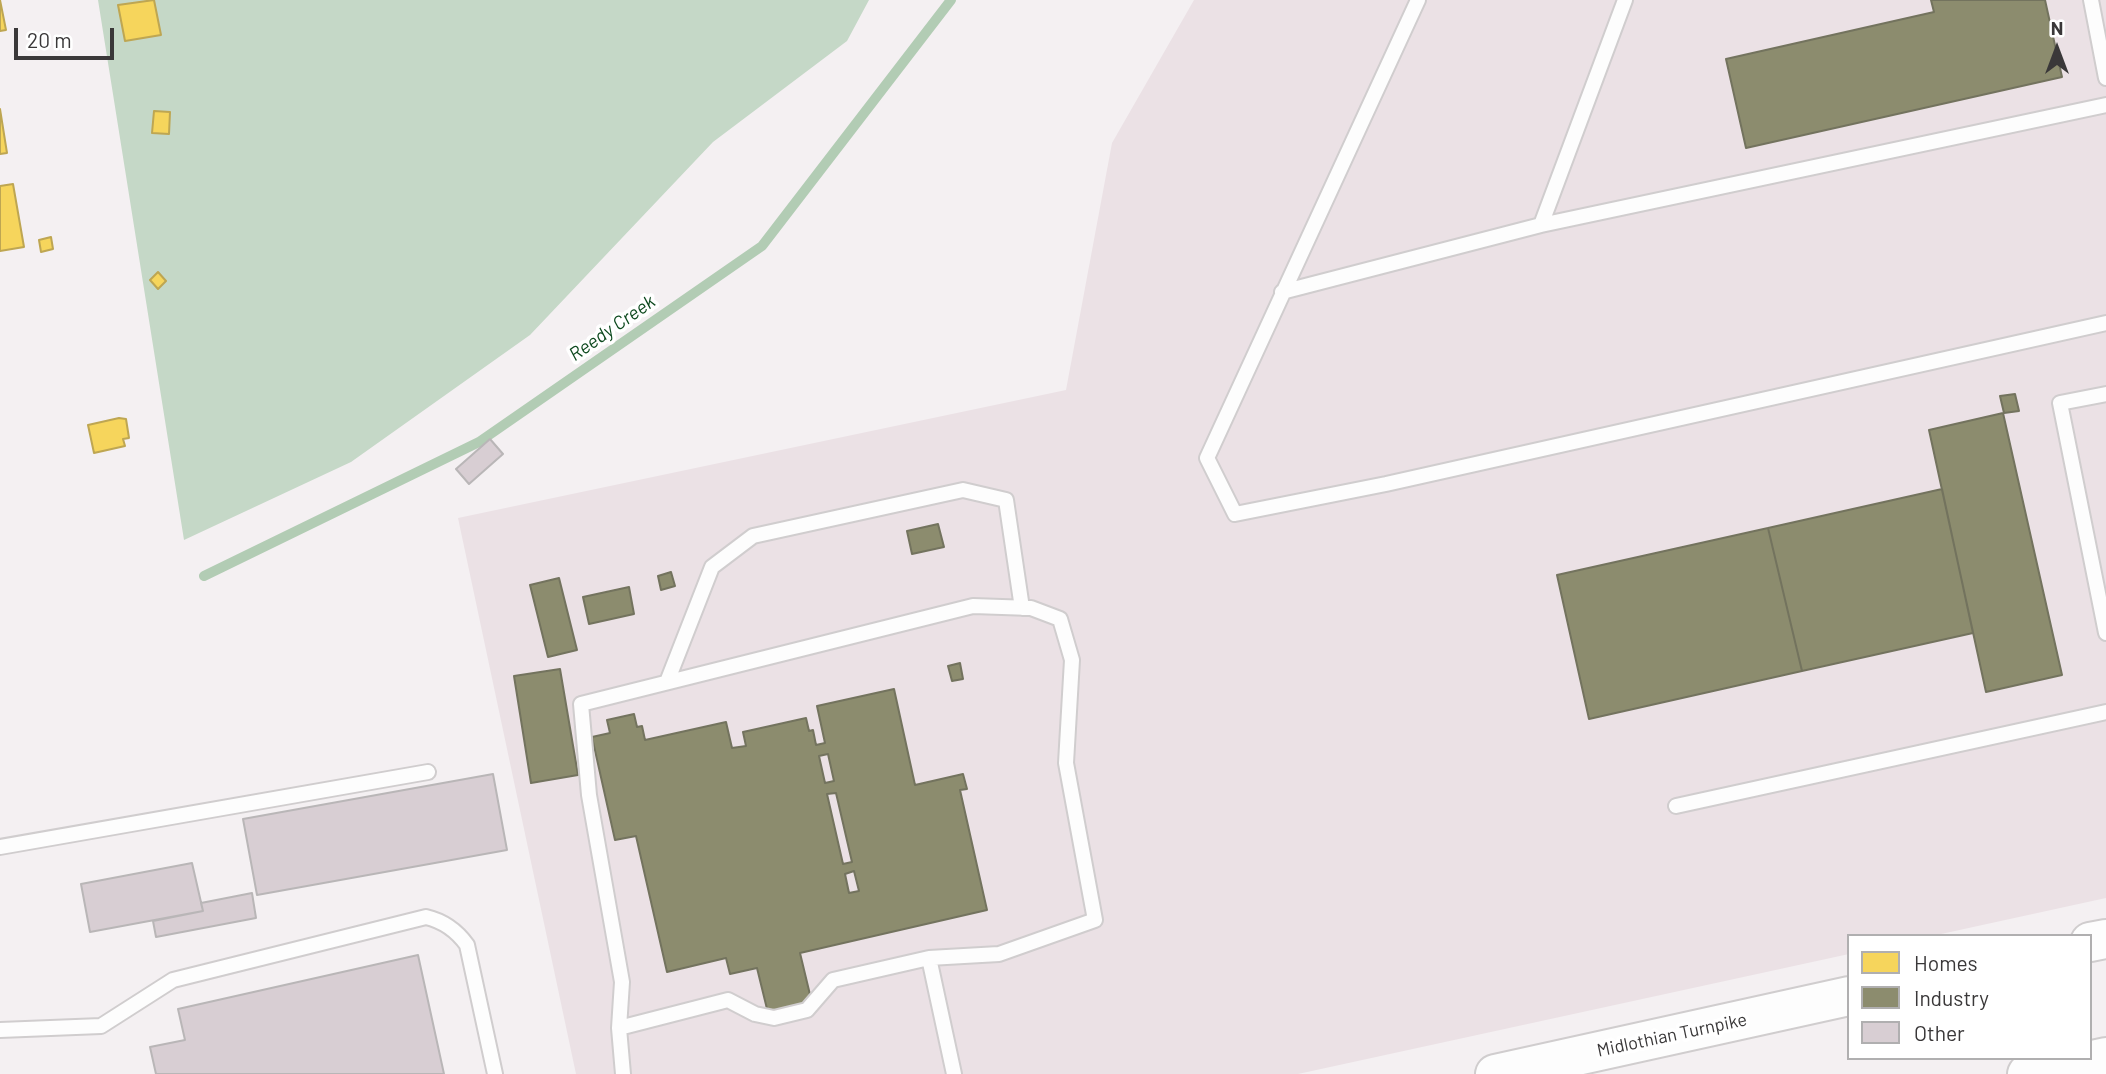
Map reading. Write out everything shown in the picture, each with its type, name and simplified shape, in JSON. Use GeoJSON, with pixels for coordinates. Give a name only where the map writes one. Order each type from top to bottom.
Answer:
{"type":"FeatureCollection","features":[{"type":"Feature","properties":{"kind":"main road","name":"Midlothian Turnpike"},"geometry":{"type":"LineString","coordinates":[[1495,1074],[1847,996]]}},
{"type":"Feature","properties":{"kind":"main road"},"geometry":{"type":"LineString","coordinates":[[2027,1074],[2106,1057]]}},
{"type":"Feature","properties":{"kind":"lane"},"geometry":{"type":"LineString","coordinates":[[1418,0],[1206,458],[1235,514],[1413,478],[2106,323]]}},
{"type":"Feature","properties":{"kind":"lane"},"geometry":{"type":"LineString","coordinates":[[1541,225],[1625,0]]}},
{"type":"Feature","properties":{"kind":"lane"},"geometry":{"type":"LineString","coordinates":[[2091,0],[2106,78]]}},
{"type":"Feature","properties":{"kind":"lane"},"geometry":{"type":"LineString","coordinates":[[1282,292],[1541,225],[2106,105]]}},
{"type":"Feature","properties":{"kind":"lane"},"geometry":{"type":"LineString","coordinates":[[2106,394],[2060,404],[2106,633]]}},
{"type":"Feature","properties":{"kind":"lane"},"geometry":{"type":"LineString","coordinates":[[667,682],[712,567],[753,536],[963,490],[1006,500],[1022,608]]}},
{"type":"Feature","properties":{"kind":"lane"},"geometry":{"type":"LineString","coordinates":[[620,1028],[728,1000],[755,1014],[774,1018],[785,1016],[807,1010],[833,980],[929,958],[999,954],[1095,919],[1066,763],[1072,660],[1060,619],[1022,608],[973,606],[581,704],[588,754],[589,796],[622,982],[620,1028],[623,1074]]}},
{"type":"Feature","properties":{"kind":"lane"},"geometry":{"type":"LineString","coordinates":[[1676,806],[2106,712]]}},
{"type":"Feature","properties":{"kind":"lane"},"geometry":{"type":"LineString","coordinates":[[0,847],[428,772]]}},
{"type":"Feature","properties":{"kind":"lane"},"geometry":{"type":"LineString","coordinates":[[0,1030],[101,1026],[173,980],[426,917],[436,919],[458,933],[467,945],[495,1074]]}},
{"type":"Feature","properties":{"kind":"lane"},"geometry":{"type":"LineString","coordinates":[[929,958],[954,1074]]}},
{"type":"Feature","properties":{"kind":"shaded area"},"geometry":{"type":"Polygon","coordinates":[[[1194,0],[2106,0],[2106,898],[1941,934],[1847,934],[1847,954],[1298,1074],[576,1074],[458,518],[1066,390],[1112,143],[1194,0]]]}},
{"type":"Feature","properties":{"kind":"green space"},"geometry":{"type":"Polygon","coordinates":[[[98,0],[869,0],[847,41],[713,142],[530,335],[351,462],[184,540],[98,0]]]}},
{"type":"Feature","properties":{"kind":"building: Homes"},"geometry":{"type":"Polygon","coordinates":[[[0,0],[6,30],[0,31],[0,0]]]}},
{"type":"Feature","properties":{"kind":"building: Homes"},"geometry":{"type":"Polygon","coordinates":[[[154,0],[161,35],[125,41],[118,5],[154,0]]]}},
{"type":"Feature","properties":{"kind":"building: Homes"},"geometry":{"type":"Polygon","coordinates":[[[0,109],[7,153],[0,154],[0,109]]]}},
{"type":"Feature","properties":{"kind":"building: Homes"},"geometry":{"type":"Polygon","coordinates":[[[154,111],[170,112],[169,134],[152,133],[154,111]]]}},
{"type":"Feature","properties":{"kind":"building: Homes"},"geometry":{"type":"Polygon","coordinates":[[[13,184],[24,247],[0,251],[0,186],[13,184]]]}},
{"type":"Feature","properties":{"kind":"building: Homes"},"geometry":{"type":"Polygon","coordinates":[[[51,237],[53,249],[41,252],[39,240],[51,237]]]}},
{"type":"Feature","properties":{"kind":"building: Homes"},"geometry":{"type":"Polygon","coordinates":[[[158,272],[166,281],[158,289],[150,280],[158,272]]]}},
{"type":"Feature","properties":{"kind":"building: Homes"},"geometry":{"type":"Polygon","coordinates":[[[126,419],[129,438],[123,439],[125,446],[94,453],[88,425],[126,419]]]}},
{"type":"Feature","properties":{"kind":"building: Industry"},"geometry":{"type":"Polygon","coordinates":[[[1931,0],[2045,0],[2062,77],[1746,148],[1726,59],[1934,12],[1931,0]]]}},
{"type":"Feature","properties":{"kind":"building: Industry"},"geometry":{"type":"Polygon","coordinates":[[[2015,394],[2019,411],[2004,413],[2000,396],[2015,394]]]}},
{"type":"Feature","properties":{"kind":"building: Industry"},"geometry":{"type":"Polygon","coordinates":[[[2003,413],[2062,675],[1986,692],[1929,430],[2003,413]]]}},
{"type":"Feature","properties":{"kind":"building: Industry"},"geometry":{"type":"Polygon","coordinates":[[[1942,489],[1973,633],[1802,671],[1768,528],[1942,489]]]}},
{"type":"Feature","properties":{"kind":"building: Industry"},"geometry":{"type":"Polygon","coordinates":[[[938,524],[944,547],[912,554],[907,531],[938,524]]]}},
{"type":"Feature","properties":{"kind":"building: Industry"},"geometry":{"type":"Polygon","coordinates":[[[1768,528],[1802,671],[1589,719],[1557,575],[1768,528]]]}},
{"type":"Feature","properties":{"kind":"building: Industry"},"geometry":{"type":"Polygon","coordinates":[[[671,572],[675,586],[661,590],[658,576],[671,572]]]}},
{"type":"Feature","properties":{"kind":"building: Industry"},"geometry":{"type":"Polygon","coordinates":[[[559,578],[577,650],[548,657],[530,585],[559,578]]]}},
{"type":"Feature","properties":{"kind":"building: Industry"},"geometry":{"type":"Polygon","coordinates":[[[629,587],[634,614],[589,624],[583,597],[629,587]]]}},
{"type":"Feature","properties":{"kind":"building: Industry"},"geometry":{"type":"Polygon","coordinates":[[[960,663],[963,679],[952,681],[948,666],[960,663]]]}},
{"type":"Feature","properties":{"kind":"building: Industry"},"geometry":{"type":"Polygon","coordinates":[[[560,669],[578,775],[531,783],[514,676],[560,669]]]}},
{"type":"Feature","properties":{"kind":"building: Industry"},"geometry":{"type":"Polygon","coordinates":[[[894,689],[915,785],[963,774],[967,789],[960,790],[987,910],[800,953],[812,1003],[768,1013],[757,968],[730,974],[726,958],[667,972],[636,836],[615,840],[592,737],[610,733],[607,720],[634,714],[637,727],[642,726],[645,740],[726,722],[732,748],[746,746],[743,732],[806,718],[809,731],[813,730],[816,745],[825,743],[817,706],[894,689]],[[828,754],[819,756],[825,783],[834,781],[828,754]],[[836,793],[827,794],[843,864],[852,862],[836,793]],[[854,871],[845,874],[849,893],[859,891],[854,871]]]}},
{"type":"Feature","properties":{"kind":"building: Other"},"geometry":{"type":"Polygon","coordinates":[[[490,439],[503,454],[469,484],[456,469],[490,439]]]}},
{"type":"Feature","properties":{"kind":"building: Other"},"geometry":{"type":"Polygon","coordinates":[[[493,774],[507,850],[257,895],[243,819],[493,774]]]}},
{"type":"Feature","properties":{"kind":"building: Other"},"geometry":{"type":"Polygon","coordinates":[[[192,863],[203,911],[90,932],[81,884],[192,863]]]}},
{"type":"Feature","properties":{"kind":"building: Other"},"geometry":{"type":"Polygon","coordinates":[[[252,893],[256,918],[156,937],[153,921],[203,911],[201,903],[252,893]]]}},
{"type":"Feature","properties":{"kind":"building: Other"},"geometry":{"type":"Polygon","coordinates":[[[418,955],[444,1074],[156,1074],[150,1047],[185,1040],[178,1009],[418,955]]]}},
{"type":"Feature","properties":{"kind":"waterway","name":"Reedy Creek"},"geometry":{"type":"LineString","coordinates":[[204,576],[479,442],[762,246],[951,0]]}}]}
